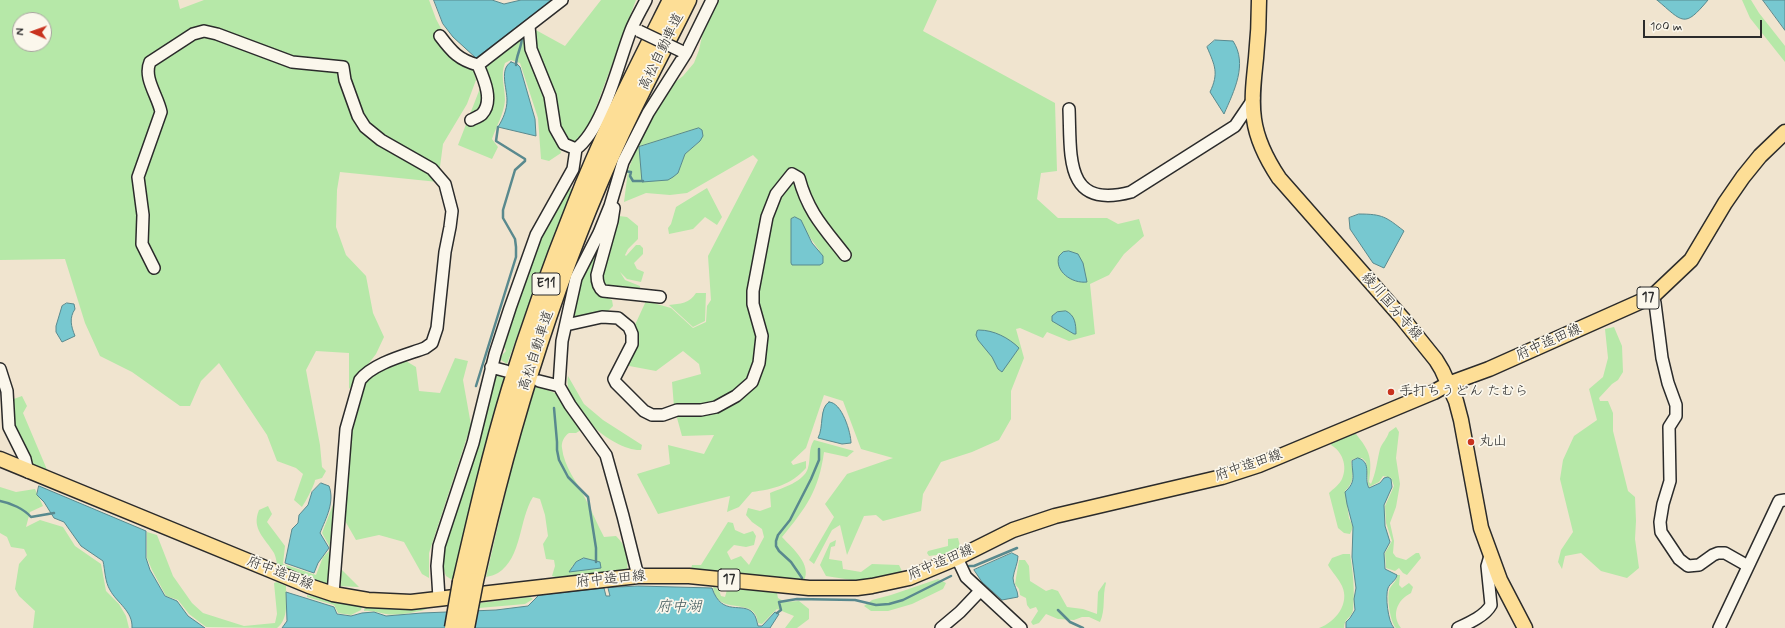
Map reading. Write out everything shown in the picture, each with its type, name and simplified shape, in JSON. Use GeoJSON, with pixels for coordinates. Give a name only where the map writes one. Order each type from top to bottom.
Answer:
{"type":"FeatureCollection","features":[{"type":"Feature","properties":{"kind":"highway","name":"高松自動車道"},"geometry":{"type":"LineString","coordinates":[[466,628],[468,581],[490,461],[510,389],[536,310],[575,205],[608,128],[671,0]]}},
{"type":"Feature","properties":{"kind":"highway","name":"高松自動車道"},"geometry":{"type":"LineString","coordinates":[[452,628],[468,581],[547,318],[588,211],[621,134],[688,0]]}},
{"type":"Feature","properties":{"kind":"main road","name":"綾川国分寺線"},"geometry":{"type":"LineString","coordinates":[[1259,0],[1259,29],[1254,118],[1257,132],[1268,161],[1279,178],[1403,319],[1436,360],[1448,384],[1461,420],[1481,528],[1490,556],[1500,580],[1525,628]]}},
{"type":"Feature","properties":{"kind":"main road","name":"府中造田線"},"geometry":{"type":"LineString","coordinates":[[0,459],[28,472],[309,586],[333,594],[368,600],[411,602],[638,576],[689,576],[809,588],[857,588],[909,578],[957,558],[1013,530],[1055,516],[1222,477],[1259,465],[1427,395],[1448,384],[1489,369],[1653,296],[1691,260],[1725,203],[1743,177],[1760,156],[1785,132]]}},
{"type":"Feature","properties":{"kind":"street"},"geometry":{"type":"LineString","coordinates":[[478,65],[562,0]]}},
{"type":"Feature","properties":{"kind":"street"},"geometry":{"type":"LineString","coordinates":[[439,598],[437,566],[439,546],[473,443],[491,367],[510,308],[536,235],[573,169],[576,149],[584,144],[592,130],[646,0]]}},
{"type":"Feature","properties":{"kind":"street"},"geometry":{"type":"LineString","coordinates":[[638,576],[616,488],[606,456],[570,405],[559,386],[562,342],[576,278],[599,233],[611,204],[623,162],[633,140],[712,0]]}},
{"type":"Feature","properties":{"kind":"street"},"geometry":{"type":"LineString","coordinates":[[635,29],[683,52]]}},
{"type":"Feature","properties":{"kind":"street"},"geometry":{"type":"LineString","coordinates":[[523,30],[550,96],[555,128],[564,144],[576,149]]}},
{"type":"Feature","properties":{"kind":"street"},"geometry":{"type":"LineString","coordinates":[[154,268],[142,244],[142,215],[138,184],[140,170],[161,112],[148,75],[148,68],[150,62],[193,34],[204,31],[217,34],[292,62],[343,67],[345,80],[358,116],[365,127],[381,140],[432,169],[445,184],[452,211],[444,252],[437,328],[432,344],[365,373],[360,380],[346,429],[333,594]]}},
{"type":"Feature","properties":{"kind":"street"},"geometry":{"type":"LineString","coordinates":[[440,36],[451,50],[465,61],[478,65]]}},
{"type":"Feature","properties":{"kind":"street"},"geometry":{"type":"LineString","coordinates":[[471,120],[482,114],[487,106],[485,82],[478,65]]}},
{"type":"Feature","properties":{"kind":"street"},"geometry":{"type":"LineString","coordinates":[[1069,109],[1071,158],[1073,170],[1078,182],[1089,192],[1098,195],[1116,196],[1131,192],[1235,126],[1256,94]]}},
{"type":"Feature","properties":{"kind":"street"},"geometry":{"type":"LineString","coordinates":[[566,325],[602,317],[618,318],[629,327],[632,334],[632,344],[614,379],[616,383],[648,413],[652,415],[663,415],[677,410],[701,410],[716,407],[736,396],[752,382],[759,363],[762,336],[752,304],[753,291],[767,217],[776,194],[792,174],[799,178],[804,197],[813,214],[845,255]]}},
{"type":"Feature","properties":{"kind":"street"},"geometry":{"type":"LineString","coordinates":[[611,204],[614,206],[612,221],[597,275],[597,282],[600,288],[603,291],[660,297]]}},
{"type":"Feature","properties":{"kind":"street"},"geometry":{"type":"LineString","coordinates":[[1653,296],[1662,358],[1668,384],[1676,405],[1676,416],[1669,427],[1670,481],[1663,504],[1660,522],[1661,532],[1679,559],[1688,566],[1699,565],[1718,553],[1725,554],[1748,566]]}},
{"type":"Feature","properties":{"kind":"street"},"geometry":{"type":"LineString","coordinates":[[491,367],[506,371]]}},
{"type":"Feature","properties":{"kind":"street"},"geometry":{"type":"LineString","coordinates":[[0,369],[8,391],[9,427],[25,459],[28,472]]}},
{"type":"Feature","properties":{"kind":"street"},"geometry":{"type":"LineString","coordinates":[[539,381],[559,386]]}},
{"type":"Feature","properties":{"kind":"street"},"geometry":{"type":"LineString","coordinates":[[1719,628],[1778,501],[1785,500]]}},
{"type":"Feature","properties":{"kind":"street"},"geometry":{"type":"LineString","coordinates":[[1458,628],[1471,622],[1489,609],[1491,605],[1488,566],[1490,556]]}},
{"type":"Feature","properties":{"kind":"street"},"geometry":{"type":"LineString","coordinates":[[957,558],[966,577],[1021,628]]}},
{"type":"Feature","properties":{"kind":"street"},"geometry":{"type":"LineString","coordinates":[[942,628],[980,591]]}},
{"type":"Feature","properties":{"kind":"green space"},"geometry":{"type":"Polygon","coordinates":[[[0,0],[178,0],[180,9],[204,0],[429,0],[436,19],[446,38],[470,58],[476,80],[467,104],[443,144],[438,182],[340,172],[337,190],[336,227],[346,255],[366,276],[373,313],[384,337],[376,354],[349,389],[349,353],[316,351],[306,370],[320,445],[322,467],[326,471],[322,478],[315,480],[312,489],[302,507],[294,500],[303,474],[296,468],[277,461],[267,435],[219,363],[201,381],[190,406],[180,406],[132,372],[100,356],[85,323],[65,259],[0,260],[0,0]]]}},
{"type":"Feature","properties":{"kind":"green space"},"geometry":{"type":"Polygon","coordinates":[[[601,0],[636,0],[589,126],[575,144],[566,141],[564,136],[535,45],[534,29],[565,46],[601,0]]]}},
{"type":"Feature","properties":{"kind":"green space"},"geometry":{"type":"Polygon","coordinates":[[[717,0],[937,0],[923,31],[1055,103],[1057,171],[1041,173],[1037,199],[1058,218],[1107,218],[1118,224],[1139,219],[1144,236],[1124,254],[1109,275],[1090,284],[1095,334],[1069,341],[1047,332],[1043,338],[1020,328],[1016,329],[1024,358],[1011,391],[1011,419],[999,440],[972,452],[941,462],[923,494],[921,511],[883,521],[876,515],[864,516],[847,555],[840,525],[832,530],[814,564],[809,560],[834,517],[825,504],[847,474],[893,458],[861,449],[843,401],[824,395],[806,448],[791,462],[793,465],[806,461],[806,468],[800,474],[782,485],[752,492],[739,507],[727,512],[730,496],[658,514],[637,474],[670,464],[668,445],[704,454],[714,435],[682,436],[674,407],[672,382],[701,374],[699,364],[683,351],[656,371],[624,365],[634,327],[646,301],[671,308],[693,328],[706,322],[707,306],[711,300],[708,256],[758,160],[753,155],[687,193],[670,195],[646,193],[624,202],[628,171],[639,141],[648,122],[674,83],[683,76],[694,63],[699,50],[704,27],[717,0]],[[665,140],[639,147],[678,173],[685,154],[700,141],[665,140]],[[791,223],[791,263],[819,250],[806,232],[791,223]]]}},
{"type":"Feature","properties":{"kind":"green space"},"geometry":{"type":"Polygon","coordinates":[[[1742,0],[1751,0],[1759,13],[1785,46],[1785,62],[1750,18],[1742,0]]]}},
{"type":"Feature","properties":{"kind":"green space"},"geometry":{"type":"Polygon","coordinates":[[[526,32],[547,94],[561,153],[549,161],[541,159],[538,118],[520,63],[511,60],[505,63],[504,68],[503,77],[505,100],[502,115],[492,139],[498,147],[492,159],[458,145],[484,78],[482,66],[526,32]]]}},
{"type":"Feature","properties":{"kind":"green space"},"geometry":{"type":"Polygon","coordinates":[[[574,188],[550,246],[507,364],[501,360],[501,356],[506,351],[503,345],[505,335],[532,259],[539,241],[558,206],[569,189],[574,188]]]}},
{"type":"Feature","properties":{"kind":"green space"},"geometry":{"type":"Polygon","coordinates":[[[707,188],[722,217],[717,225],[705,217],[693,229],[669,234],[668,228],[671,224],[676,207],[707,188]]]}},
{"type":"Feature","properties":{"kind":"green space"},"geometry":{"type":"Polygon","coordinates":[[[610,214],[596,266],[602,295],[612,300],[613,306],[606,313],[572,322],[574,295],[610,214]]]}},
{"type":"Feature","properties":{"kind":"green space"},"geometry":{"type":"Polygon","coordinates":[[[619,216],[627,217],[638,226],[638,239],[628,249],[625,255],[626,256],[636,245],[640,245],[643,248],[643,254],[634,263],[637,269],[644,272],[641,282],[627,279],[620,272],[625,280],[640,286],[640,291],[609,290],[599,279],[602,267],[611,251],[609,244],[615,222],[619,216]]]}},
{"type":"Feature","properties":{"kind":"green space"},"geometry":{"type":"Polygon","coordinates":[[[696,293],[706,293],[705,321],[693,327],[669,305],[688,301],[696,293]]]}},
{"type":"Feature","properties":{"kind":"green space"},"geometry":{"type":"Polygon","coordinates":[[[1614,327],[1622,346],[1623,372],[1618,380],[1612,384],[1599,398],[1600,401],[1608,401],[1613,413],[1613,431],[1628,491],[1635,497],[1635,539],[1639,568],[1627,578],[1601,571],[1581,553],[1565,556],[1562,569],[1558,562],[1561,550],[1573,532],[1560,479],[1563,460],[1574,436],[1597,420],[1589,389],[1603,377],[1608,358],[1605,329],[1614,327]]]}},
{"type":"Feature","properties":{"kind":"green space"},"geometry":{"type":"Polygon","coordinates":[[[455,358],[468,361],[463,380],[471,425],[429,553],[429,578],[422,574],[404,542],[379,535],[356,540],[344,519],[352,432],[366,382],[375,374],[406,361],[416,367],[419,391],[440,393],[455,358]]]}},
{"type":"Feature","properties":{"kind":"green space"},"geometry":{"type":"Polygon","coordinates":[[[497,374],[505,376],[480,466],[454,581],[446,576],[441,563],[448,527],[492,377],[497,374]]]}},
{"type":"Feature","properties":{"kind":"green space"},"geometry":{"type":"Polygon","coordinates":[[[568,376],[584,404],[603,420],[642,445],[641,450],[629,448],[617,443],[591,425],[573,400],[568,388],[568,376]]]}},
{"type":"Feature","properties":{"kind":"green space"},"geometry":{"type":"Polygon","coordinates":[[[536,385],[557,394],[581,430],[576,433],[569,433],[563,440],[562,446],[565,462],[588,503],[604,537],[616,536],[623,544],[628,561],[627,571],[564,580],[552,576],[555,566],[554,560],[546,559],[543,544],[548,536],[545,515],[540,499],[533,497],[528,506],[512,558],[498,573],[486,577],[517,444],[536,385]],[[584,558],[571,567],[601,568],[600,562],[584,558]]]}},
{"type":"Feature","properties":{"kind":"green space"},"geometry":{"type":"Polygon","coordinates":[[[22,396],[27,406],[23,413],[48,472],[33,467],[13,429],[11,400],[22,396]]]}},
{"type":"Feature","properties":{"kind":"green space"},"geometry":{"type":"Polygon","coordinates":[[[1396,427],[1399,432],[1396,458],[1400,484],[1396,507],[1390,523],[1394,541],[1393,553],[1396,557],[1406,560],[1416,553],[1419,553],[1421,558],[1407,575],[1399,568],[1395,571],[1386,568],[1385,553],[1392,541],[1386,523],[1385,506],[1394,486],[1391,478],[1383,476],[1379,482],[1369,487],[1366,462],[1362,458],[1353,459],[1351,461],[1352,481],[1345,491],[1349,518],[1353,527],[1350,534],[1344,533],[1338,528],[1329,493],[1338,485],[1344,474],[1343,459],[1338,451],[1331,445],[1333,437],[1352,429],[1368,453],[1370,459],[1369,482],[1371,484],[1381,447],[1389,432],[1396,427]]]}},
{"type":"Feature","properties":{"kind":"green space"},"geometry":{"type":"Polygon","coordinates":[[[814,440],[854,451],[847,457],[824,452],[819,477],[815,488],[805,507],[782,537],[796,552],[803,563],[806,575],[804,581],[697,571],[691,569],[692,565],[701,565],[728,522],[733,523],[735,530],[744,534],[753,531],[756,536],[754,545],[746,547],[734,545],[727,552],[731,560],[741,556],[749,565],[764,537],[762,529],[752,522],[746,515],[748,508],[760,511],[771,507],[770,493],[792,484],[806,473],[809,464],[811,447],[814,440]]]}},
{"type":"Feature","properties":{"kind":"green space"},"geometry":{"type":"Polygon","coordinates":[[[0,487],[16,492],[35,489],[43,506],[30,512],[26,527],[40,520],[63,527],[75,546],[101,564],[106,591],[119,604],[126,616],[129,628],[33,628],[35,611],[19,596],[15,589],[19,564],[27,555],[24,549],[11,547],[7,537],[0,533],[0,487]]]}},
{"type":"Feature","properties":{"kind":"green space"},"geometry":{"type":"Polygon","coordinates":[[[334,502],[338,506],[330,586],[278,569],[274,553],[258,528],[257,517],[259,510],[268,506],[272,514],[267,522],[285,546],[283,564],[316,575],[323,557],[331,549],[322,533],[334,502]]]}},
{"type":"Feature","properties":{"kind":"green space"},"geometry":{"type":"Polygon","coordinates":[[[147,532],[157,535],[173,576],[192,603],[203,613],[244,626],[275,623],[277,614],[274,583],[277,582],[286,586],[286,609],[281,624],[277,628],[206,627],[189,614],[178,600],[166,596],[147,558],[147,532]]]}},
{"type":"Feature","properties":{"kind":"green space"},"geometry":{"type":"Polygon","coordinates":[[[958,538],[960,546],[958,552],[929,556],[927,553],[928,551],[948,546],[948,539],[958,538]]]}},
{"type":"Feature","properties":{"kind":"green space"},"geometry":{"type":"Polygon","coordinates":[[[836,540],[835,546],[831,547],[829,559],[842,561],[843,569],[861,572],[872,564],[899,565],[902,571],[885,579],[865,581],[826,576],[820,565],[830,543],[836,540]]]}},
{"type":"Feature","properties":{"kind":"green space"},"geometry":{"type":"Polygon","coordinates":[[[1343,554],[1350,554],[1354,589],[1353,610],[1345,622],[1344,628],[1319,628],[1336,617],[1343,605],[1344,592],[1342,586],[1328,565],[1332,558],[1343,554]]]}},
{"type":"Feature","properties":{"kind":"green space"},"geometry":{"type":"Polygon","coordinates":[[[1019,560],[1025,560],[1029,566],[1030,581],[1046,591],[1052,589],[1058,591],[1067,607],[1083,609],[1097,614],[1098,592],[1105,582],[1103,612],[1100,622],[1089,617],[1082,617],[1074,620],[1058,619],[1046,614],[1039,623],[1033,625],[1031,622],[1038,611],[1036,607],[1030,609],[1027,605],[1026,598],[1020,595],[1019,589],[1015,584],[1019,560]]]}},
{"type":"Feature","properties":{"kind":"green space"},"geometry":{"type":"Polygon","coordinates":[[[338,566],[359,587],[336,586],[338,566]]]}},
{"type":"Feature","properties":{"kind":"green space"},"geometry":{"type":"Polygon","coordinates":[[[1397,575],[1400,575],[1399,585],[1402,588],[1409,583],[1413,587],[1411,593],[1402,600],[1397,608],[1396,618],[1401,628],[1396,628],[1394,625],[1390,615],[1388,596],[1390,588],[1396,580],[1397,575]]]}},
{"type":"Feature","properties":{"kind":"green space"},"geometry":{"type":"Polygon","coordinates":[[[938,579],[946,583],[943,589],[912,604],[888,611],[871,611],[864,606],[872,600],[938,579]]]}},
{"type":"Feature","properties":{"kind":"green space"},"geometry":{"type":"Polygon","coordinates":[[[713,586],[719,590],[721,596],[725,597],[727,590],[730,588],[777,593],[778,598],[785,602],[799,601],[809,609],[809,619],[797,628],[785,628],[794,616],[777,609],[762,624],[758,623],[756,615],[751,610],[719,600],[715,595],[713,586]]]}},
{"type":"Feature","properties":{"kind":"green space"},"geometry":{"type":"Polygon","coordinates":[[[307,595],[362,606],[361,610],[351,615],[338,613],[334,605],[307,597],[307,595]]]}},
{"type":"Feature","properties":{"kind":"green space"},"geometry":{"type":"Polygon","coordinates":[[[530,597],[533,599],[525,604],[479,608],[479,603],[530,597]]]}},
{"type":"Feature","properties":{"kind":"green space"},"geometry":{"type":"Polygon","coordinates":[[[365,606],[427,606],[427,609],[407,613],[383,614],[373,611],[364,611],[365,606]]]}},
{"type":"Feature","properties":{"kind":"water"},"geometry":{"type":"Polygon","coordinates":[[[434,0],[492,0],[504,4],[521,0],[555,0],[535,16],[531,16],[476,58],[453,37],[443,24],[434,0]]]}},
{"type":"Feature","properties":{"kind":"water"},"geometry":{"type":"Polygon","coordinates":[[[1657,0],[1708,0],[1694,15],[1688,19],[1683,19],[1678,17],[1657,0]]]}},
{"type":"Feature","properties":{"kind":"water"},"geometry":{"type":"Polygon","coordinates":[[[1763,0],[1785,0],[1785,30],[1763,0]]]}},
{"type":"Feature","properties":{"kind":"water"},"geometry":{"type":"Polygon","coordinates":[[[1215,40],[1233,41],[1239,59],[1238,78],[1224,114],[1210,92],[1213,85],[1215,70],[1207,47],[1215,40]]]}},
{"type":"Feature","properties":{"kind":"water"},"geometry":{"type":"Polygon","coordinates":[[[511,62],[520,67],[535,119],[536,136],[498,127],[503,118],[507,100],[504,79],[505,69],[511,62]]]}},
{"type":"Feature","properties":{"kind":"water"},"geometry":{"type":"Polygon","coordinates":[[[699,128],[702,130],[703,136],[700,141],[685,154],[678,173],[668,180],[642,182],[639,147],[699,128]]]}},
{"type":"Feature","properties":{"kind":"water"},"geometry":{"type":"Polygon","coordinates":[[[1359,214],[1384,217],[1404,231],[1384,268],[1373,263],[1350,229],[1349,218],[1359,214]]]}},
{"type":"Feature","properties":{"kind":"water"},"geometry":{"type":"Polygon","coordinates":[[[795,217],[801,220],[812,243],[823,256],[823,263],[820,265],[792,265],[791,219],[795,217]]]}},
{"type":"Feature","properties":{"kind":"water"},"geometry":{"type":"Polygon","coordinates":[[[1069,251],[1078,254],[1083,263],[1087,282],[1070,279],[1059,267],[1059,256],[1063,252],[1069,251]]]}},
{"type":"Feature","properties":{"kind":"water"},"geometry":{"type":"Polygon","coordinates":[[[67,303],[74,304],[75,309],[71,322],[75,336],[62,342],[56,332],[56,326],[62,306],[67,303]]]}},
{"type":"Feature","properties":{"kind":"water"},"geometry":{"type":"Polygon","coordinates":[[[1066,311],[1073,317],[1076,327],[1076,334],[1052,321],[1052,316],[1057,312],[1066,311]]]}},
{"type":"Feature","properties":{"kind":"water"},"geometry":{"type":"Polygon","coordinates":[[[977,331],[990,331],[1001,335],[1019,348],[1002,372],[998,369],[992,357],[978,340],[976,335],[977,331]]]}},
{"type":"Feature","properties":{"kind":"water"},"geometry":{"type":"Polygon","coordinates":[[[829,402],[834,403],[842,412],[851,443],[842,444],[818,438],[824,409],[829,402]]]}},
{"type":"Feature","properties":{"kind":"water"},"geometry":{"type":"Polygon","coordinates":[[[1358,458],[1363,460],[1365,463],[1367,484],[1369,488],[1380,483],[1384,478],[1388,477],[1391,479],[1392,487],[1384,505],[1385,526],[1390,542],[1384,553],[1385,569],[1397,575],[1387,592],[1389,615],[1394,628],[1346,628],[1346,622],[1355,610],[1354,599],[1356,588],[1352,557],[1353,527],[1345,492],[1349,488],[1352,481],[1352,461],[1358,458]]]}},
{"type":"Feature","properties":{"kind":"water"},"geometry":{"type":"Polygon","coordinates":[[[321,483],[329,486],[331,492],[329,510],[320,533],[329,548],[318,563],[314,573],[285,563],[292,529],[298,523],[299,515],[308,505],[312,492],[321,483]]]}},
{"type":"Feature","properties":{"kind":"water"},"geometry":{"type":"Polygon","coordinates":[[[39,486],[146,531],[146,558],[150,570],[165,596],[177,601],[188,616],[205,628],[132,628],[130,617],[108,587],[103,561],[81,546],[64,522],[54,518],[44,502],[37,495],[39,486]]]}},
{"type":"Feature","properties":{"kind":"water"},"geometry":{"type":"Polygon","coordinates":[[[1012,553],[1018,556],[1013,578],[1018,597],[1002,600],[982,582],[974,570],[1012,553]]]}},
{"type":"Feature","properties":{"kind":"water"},"geometry":{"type":"Polygon","coordinates":[[[584,558],[600,562],[601,568],[569,572],[576,562],[584,558]]]}},
{"type":"Feature","properties":{"kind":"water","name":"府中湖"},"geometry":{"type":"Polygon","coordinates":[[[638,586],[712,588],[716,597],[721,603],[727,606],[744,608],[753,613],[756,617],[758,626],[762,626],[775,612],[779,614],[770,628],[282,628],[287,621],[286,592],[334,607],[337,614],[351,616],[374,612],[386,616],[496,610],[528,606],[539,595],[604,588],[606,596],[610,596],[608,588],[638,586]]]}},
{"type":"Feature","properties":{"kind":"waterway"},"geometry":{"type":"LineString","coordinates":[[516,65],[522,35]]}},
{"type":"Feature","properties":{"kind":"waterway"},"geometry":{"type":"LineString","coordinates":[[476,386],[516,257],[515,239],[503,218],[503,210],[515,170],[525,161],[525,159],[496,141],[498,127]]}},
{"type":"Feature","properties":{"kind":"waterway"},"geometry":{"type":"LineString","coordinates":[[624,171],[631,172],[630,176],[633,181],[643,181]]}},
{"type":"Feature","properties":{"kind":"waterway"},"geometry":{"type":"LineString","coordinates":[[554,408],[559,460],[568,477],[588,497],[596,548],[596,562]]}},
{"type":"Feature","properties":{"kind":"waterway"},"geometry":{"type":"LineString","coordinates":[[802,578],[791,562],[779,551],[776,546],[776,541],[778,535],[790,520],[811,479],[819,460],[819,449]]}},
{"type":"Feature","properties":{"kind":"waterway"},"geometry":{"type":"LineString","coordinates":[[0,501],[25,511],[31,517],[54,513]]}},
{"type":"Feature","properties":{"kind":"waterway"},"geometry":{"type":"LineString","coordinates":[[969,566],[974,566],[1017,548]]}},
{"type":"Feature","properties":{"kind":"waterway"},"geometry":{"type":"LineString","coordinates":[[777,613],[781,610],[779,602],[797,599],[855,600],[876,605],[889,604],[903,600],[951,576]]}},
{"type":"Feature","properties":{"kind":"waterway"},"geometry":{"type":"LineString","coordinates":[[1058,610],[1070,622],[1083,628]]}},
{"type":"Feature","properties":{"kind":"place","name":"手打ちうどん たむら"},"geometry":{"type":"Point","coordinates":[1391,392]}},
{"type":"Feature","properties":{"kind":"place","name":"丸山"},"geometry":{"type":"Point","coordinates":[1471,442]}}]}
